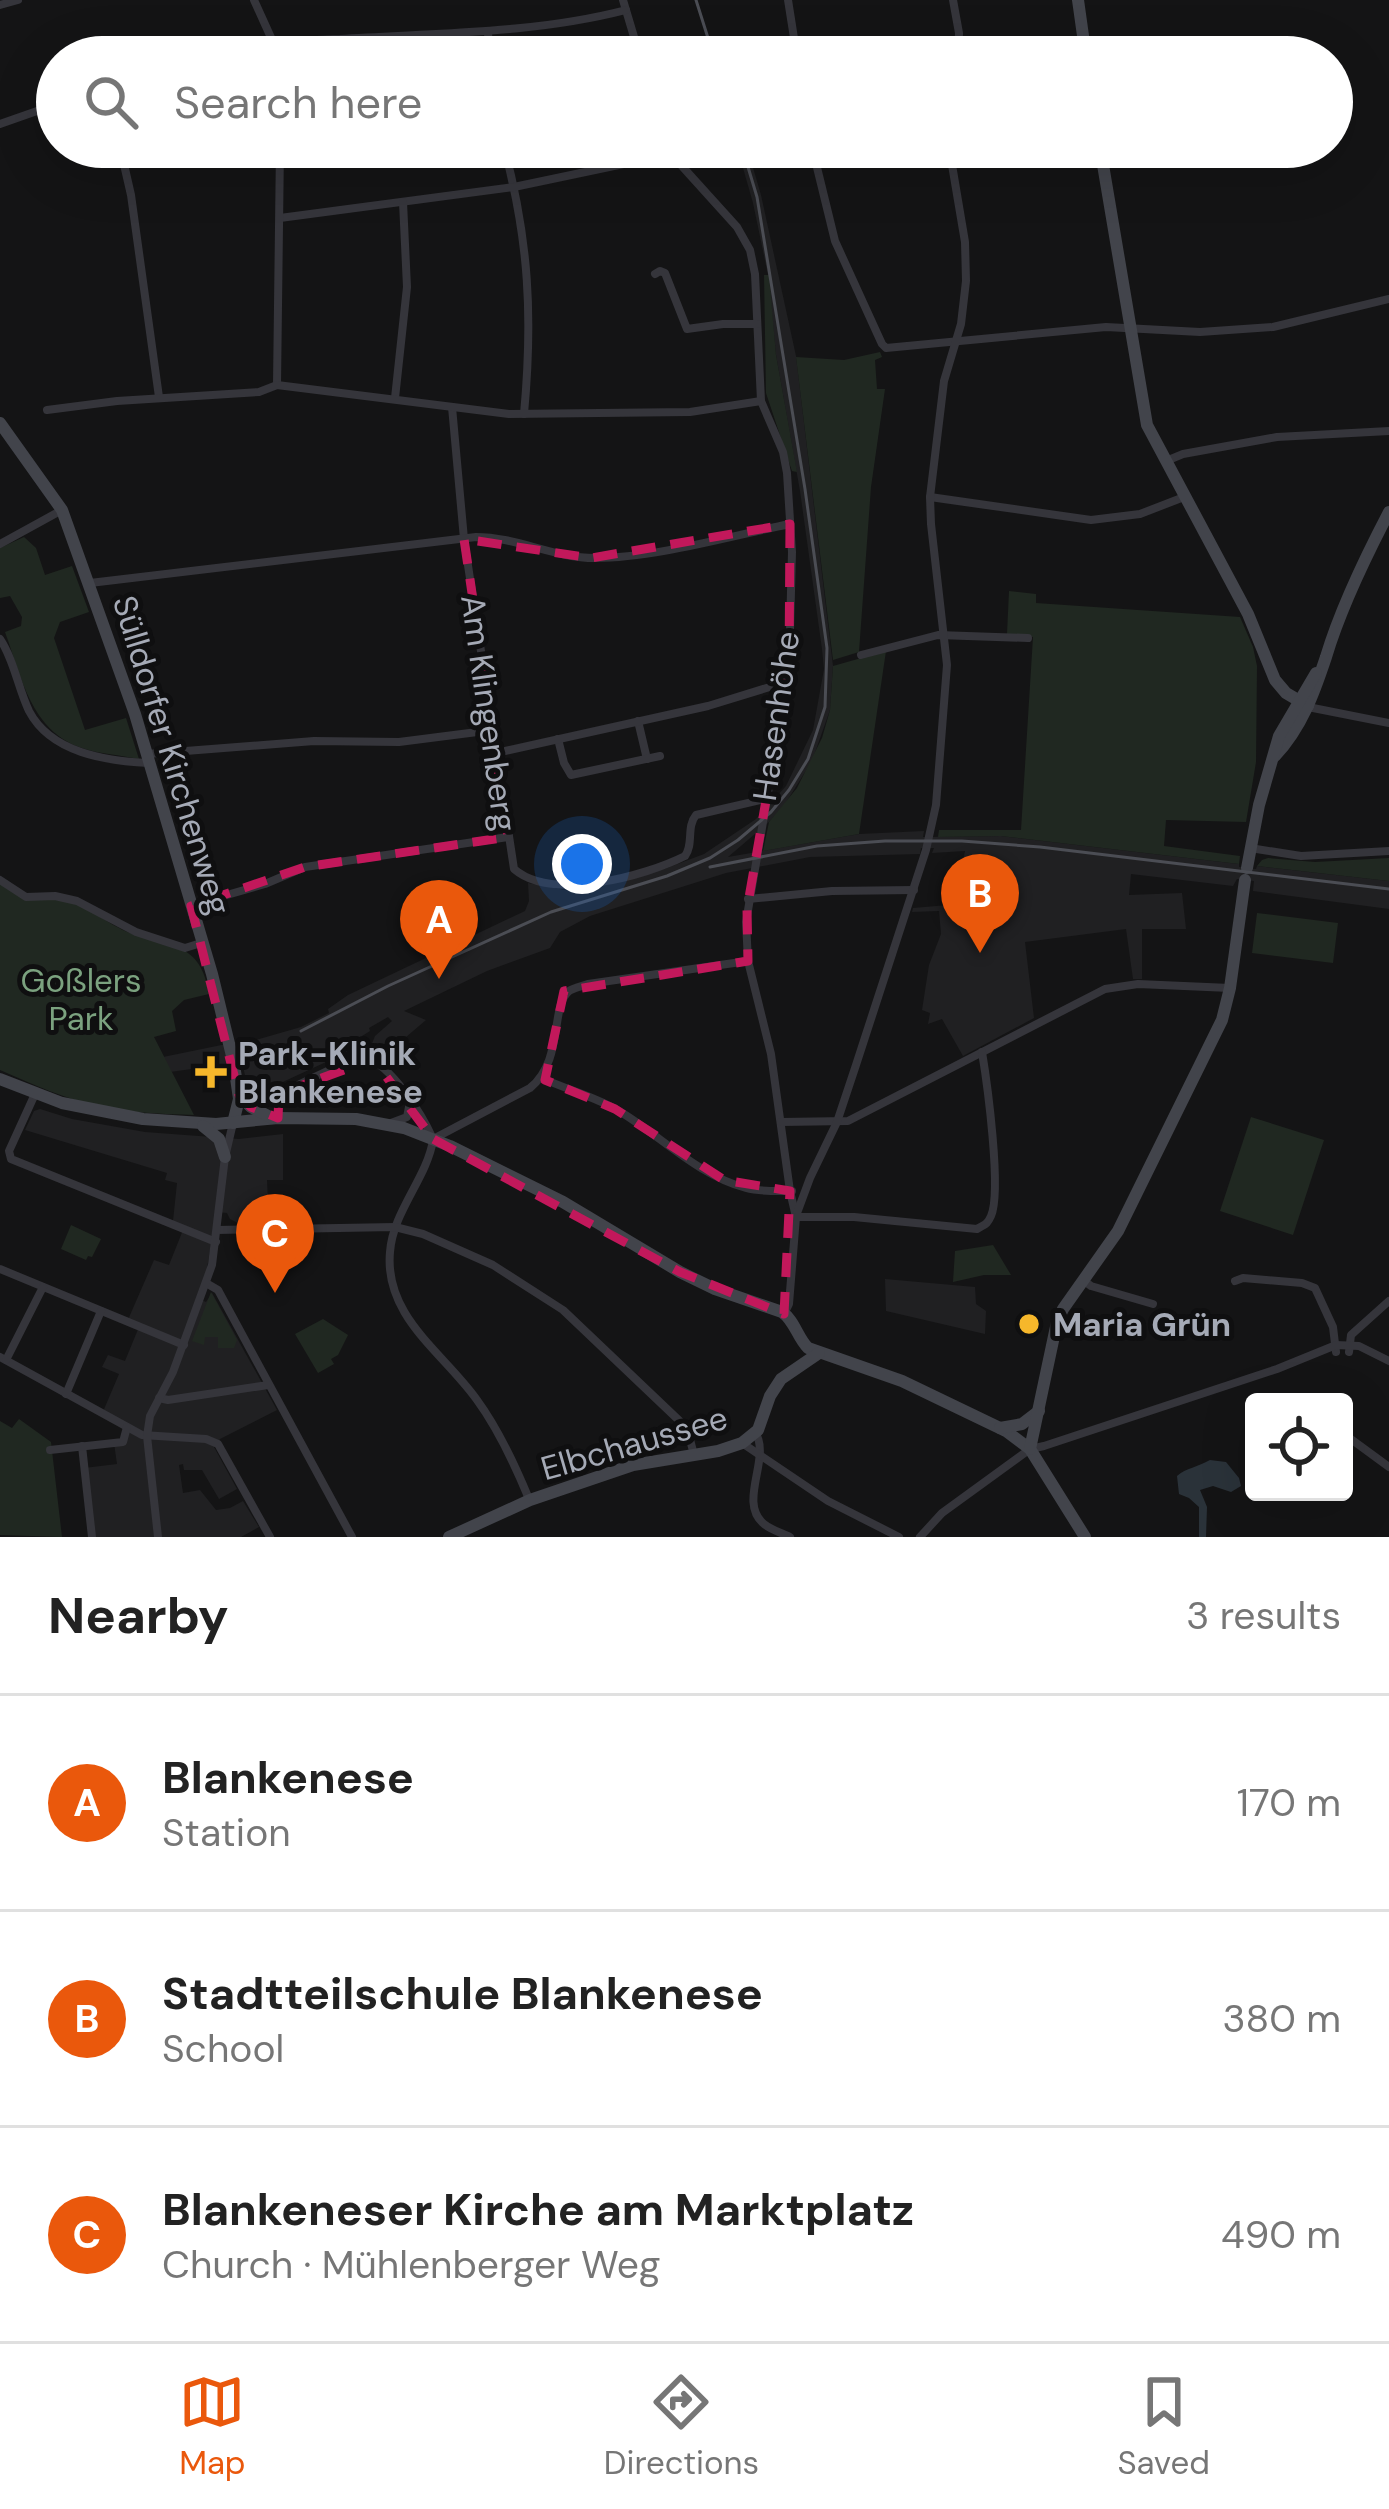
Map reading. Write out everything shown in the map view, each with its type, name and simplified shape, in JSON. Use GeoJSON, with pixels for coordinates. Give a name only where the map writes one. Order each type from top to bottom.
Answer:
{"type":"FeatureCollection","features":[{"type":"Feature","properties":{"kind":"main road"},"geometry":{"type":"LineString","coordinates":[[1078,0],[1084,36]]}},
{"type":"Feature","properties":{"kind":"main road"},"geometry":{"type":"LineString","coordinates":[[1103,168],[1147,425],[1248,614],[1274,691],[1300,706]]}},
{"type":"Feature","properties":{"kind":"main road","name":"Sülldorfer Kirchenweg"},"geometry":{"type":"LineString","coordinates":[[0,423],[62,510],[90,583],[148,759],[229,1043],[239,1095],[233,1123]]}},
{"type":"Feature","properties":{"kind":"main road"},"geometry":{"type":"LineString","coordinates":[[1030,1449],[1058,1322],[1067,1301],[1118,1231],[1222,1021],[1258,806],[1279,736],[1325,658],[1389,512]]}},
{"type":"Feature","properties":{"kind":"main road"},"geometry":{"type":"LineString","coordinates":[[0,1079],[34,1094],[117,1116],[196,1123],[356,1119],[389,1123],[434,1139],[589,1216],[680,1272],[784,1314],[806,1346],[819,1353],[902,1382],[1000,1427],[1030,1449],[1084,1537]]}},
{"type":"Feature","properties":{"kind":"main road"},"geometry":{"type":"LineString","coordinates":[[239,1095],[251,1107],[275,1118]]}},
{"type":"Feature","properties":{"kind":"main road"},"geometry":{"type":"LineString","coordinates":[[196,1123],[217,1135],[225,1157]]}},
{"type":"Feature","properties":{"kind":"main road","name":"Elbchaussee"},"geometry":{"type":"LineString","coordinates":[[449,1537],[530,1500],[633,1465],[742,1443],[755,1432],[777,1384],[819,1353]]}},
{"type":"Feature","properties":{"kind":"main road"},"geometry":{"type":"LineString","coordinates":[[1000,1427],[1026,1422],[1040,1411]]}},
{"type":"Feature","properties":{"kind":"street"},"geometry":{"type":"LineString","coordinates":[[0,5],[18,0]]}},
{"type":"Feature","properties":{"kind":"street"},"geometry":{"type":"LineString","coordinates":[[254,0],[270,36]]}},
{"type":"Feature","properties":{"kind":"street"},"geometry":{"type":"LineString","coordinates":[[788,0],[794,36]]}},
{"type":"Feature","properties":{"kind":"street"},"geometry":{"type":"LineString","coordinates":[[952,0],[959,36]]}},
{"type":"Feature","properties":{"kind":"street"},"geometry":{"type":"LineString","coordinates":[[390,36],[565,22],[624,5],[634,36]]}},
{"type":"Feature","properties":{"kind":"street"},"geometry":{"type":"LineString","coordinates":[[488,31],[488,36]]}},
{"type":"Feature","properties":{"kind":"street"},"geometry":{"type":"LineString","coordinates":[[0,124],[36,111]]}},
{"type":"Feature","properties":{"kind":"street"},"geometry":{"type":"LineString","coordinates":[[125,168],[159,398]]}},
{"type":"Feature","properties":{"kind":"street"},"geometry":{"type":"LineString","coordinates":[[278,385],[280,168]]}},
{"type":"Feature","properties":{"kind":"street"},"geometry":{"type":"LineString","coordinates":[[509,168],[525,243],[530,297],[524,414]]}},
{"type":"Feature","properties":{"kind":"street"},"geometry":{"type":"LineString","coordinates":[[280,218],[514,187],[594,168]]}},
{"type":"Feature","properties":{"kind":"street","name":"Hasenhöhe"},"geometry":{"type":"LineString","coordinates":[[686,168],[737,226],[754,262],[761,401],[783,452],[790,524],[786,682],[746,922],[748,961],[771,1054],[796,1217],[789,1304],[784,1314]]}},
{"type":"Feature","properties":{"kind":"street"},"geometry":{"type":"LineString","coordinates":[[817,168],[835,241],[883,346],[890,348],[1129,327],[1182,332],[1273,327],[1389,299]]}},
{"type":"Feature","properties":{"kind":"street"},"geometry":{"type":"LineString","coordinates":[[953,168],[966,262],[964,304],[944,381],[930,497],[946,688],[939,784],[914,890],[837,1122],[796,1217],[854,1217],[977,1229],[987,1223],[994,1204],[993,1162],[982,1052]]}},
{"type":"Feature","properties":{"kind":"street"},"geometry":{"type":"LineString","coordinates":[[394,398],[407,287],[403,202]]}},
{"type":"Feature","properties":{"kind":"street"},"geometry":{"type":"LineString","coordinates":[[668,282],[687,329],[758,324]]}},
{"type":"Feature","properties":{"kind":"street"},"geometry":{"type":"LineString","coordinates":[[47,410],[260,392],[278,385],[524,414],[690,412],[761,401]]}},
{"type":"Feature","properties":{"kind":"street","name":"Am Klingenberg"},"geometry":{"type":"LineString","coordinates":[[452,407],[464,539],[508,837],[513,866],[520,875],[566,884],[602,883],[685,856],[696,815],[764,799]]}},
{"type":"Feature","properties":{"kind":"street"},"geometry":{"type":"LineString","coordinates":[[1165,462],[1183,454],[1277,436],[1388,432]]}},
{"type":"Feature","properties":{"kind":"street"},"geometry":{"type":"LineString","coordinates":[[930,497],[1091,520],[1140,514],[1184,497]]}},
{"type":"Feature","properties":{"kind":"street"},"geometry":{"type":"LineString","coordinates":[[0,544],[62,510]]}},
{"type":"Feature","properties":{"kind":"street"},"geometry":{"type":"LineString","coordinates":[[90,583],[464,539],[503,539],[591,559],[628,556],[790,524]]}},
{"type":"Feature","properties":{"kind":"street"},"geometry":{"type":"LineString","coordinates":[[861,655],[944,634],[1028,638]]}},
{"type":"Feature","properties":{"kind":"street"},"geometry":{"type":"LineString","coordinates":[[0,639],[28,709],[52,738],[85,753],[148,759],[314,741],[399,742],[493,730]]}},
{"type":"Feature","properties":{"kind":"street"},"geometry":{"type":"LineString","coordinates":[[496,753],[712,705],[786,682]]}},
{"type":"Feature","properties":{"kind":"street"},"geometry":{"type":"LineString","coordinates":[[1300,706],[1389,723]]}},
{"type":"Feature","properties":{"kind":"street"},"geometry":{"type":"LineString","coordinates":[[638,722],[647,759]]}},
{"type":"Feature","properties":{"kind":"street"},"geometry":{"type":"LineString","coordinates":[[558,739],[571,775],[660,756]]}},
{"type":"Feature","properties":{"kind":"street"},"geometry":{"type":"LineString","coordinates":[[190,906],[266,884],[304,867],[508,837]]}},
{"type":"Feature","properties":{"kind":"street"},"geometry":{"type":"LineString","coordinates":[[1250,848],[1300,856],[1389,851]]}},
{"type":"Feature","properties":{"kind":"street"},"geometry":{"type":"LineString","coordinates":[[0,880],[26,898],[55,896],[77,901],[136,932],[183,947],[201,943]]}},
{"type":"Feature","properties":{"kind":"street"},"geometry":{"type":"LineString","coordinates":[[748,899],[914,890]]}},
{"type":"Feature","properties":{"kind":"street"},"geometry":{"type":"LineString","coordinates":[[530,1500],[481,1405],[402,1312],[389,1254],[395,1228],[434,1139],[542,1078],[562,1002],[571,990],[748,961]]}},
{"type":"Feature","properties":{"kind":"street"},"geometry":{"type":"LineString","coordinates":[[781,1122],[848,1121],[1099,991],[1141,984],[1230,988]]}},
{"type":"Feature","properties":{"kind":"street"},"geometry":{"type":"LineString","coordinates":[[275,1118],[283,1092],[365,1057],[376,1061],[410,1100],[434,1139]]}},
{"type":"Feature","properties":{"kind":"street"},"geometry":{"type":"LineString","coordinates":[[542,1078],[615,1108],[724,1180],[751,1189],[805,1192]]}},
{"type":"Feature","properties":{"kind":"street"},"geometry":{"type":"LineString","coordinates":[[34,1094],[9,1151],[11,1159],[215,1242]]}},
{"type":"Feature","properties":{"kind":"street"},"geometry":{"type":"LineString","coordinates":[[389,1123],[406,1117],[410,1100]]}},
{"type":"Feature","properties":{"kind":"street"},"geometry":{"type":"LineString","coordinates":[[158,1537],[147,1436],[150,1416],[184,1345],[206,1283],[233,1123]]}},
{"type":"Feature","properties":{"kind":"street"},"geometry":{"type":"LineString","coordinates":[[217,1230],[395,1228],[423,1234],[493,1264],[563,1310],[687,1428],[694,1455]]}},
{"type":"Feature","properties":{"kind":"street"},"geometry":{"type":"LineString","coordinates":[[0,1269],[184,1345]]}},
{"type":"Feature","properties":{"kind":"street"},"geometry":{"type":"LineString","coordinates":[[1084,1280],[1153,1304]]}},
{"type":"Feature","properties":{"kind":"street"},"geometry":{"type":"LineString","coordinates":[[1235,1281],[1302,1283],[1315,1288],[1331,1319],[1333,1349]]}},
{"type":"Feature","properties":{"kind":"street"},"geometry":{"type":"LineString","coordinates":[[206,1283],[218,1291],[352,1537]]}},
{"type":"Feature","properties":{"kind":"street"},"geometry":{"type":"LineString","coordinates":[[43,1287],[3,1359],[147,1436],[206,1439],[218,1444],[270,1537]]}},
{"type":"Feature","properties":{"kind":"street"},"geometry":{"type":"LineString","coordinates":[[1349,1348],[1353,1333],[1389,1301]]}},
{"type":"Feature","properties":{"kind":"street"},"geometry":{"type":"LineString","coordinates":[[66,1394],[101,1311]]}},
{"type":"Feature","properties":{"kind":"street"},"geometry":{"type":"LineString","coordinates":[[920,1537],[942,1513],[1030,1449],[1333,1349],[1364,1347],[1389,1361]]}},
{"type":"Feature","properties":{"kind":"street"},"geometry":{"type":"LineString","coordinates":[[159,1398],[268,1384]]}},
{"type":"Feature","properties":{"kind":"street"},"geometry":{"type":"LineString","coordinates":[[50,1450],[123,1442],[128,1427]]}},
{"type":"Feature","properties":{"kind":"street"},"geometry":{"type":"LineString","coordinates":[[755,1432],[760,1440],[755,1513],[764,1524],[790,1537]]}},
{"type":"Feature","properties":{"kind":"street"},"geometry":{"type":"LineString","coordinates":[[1353,1441],[1389,1467]]}},
{"type":"Feature","properties":{"kind":"street"},"geometry":{"type":"LineString","coordinates":[[742,1443],[828,1502],[899,1537]]}},
{"type":"Feature","properties":{"kind":"street"},"geometry":{"type":"LineString","coordinates":[[82,1447],[92,1537]]}},
{"type":"Feature","properties":{"kind":"highlighted area"},"geometry":{"type":"Polygon","coordinates":[[[790,524],[789,669],[747,909],[748,961],[564,991],[545,1080],[615,1109],[724,1180],[790,1191],[784,1314],[680,1272],[433,1139],[373,1059],[279,1094],[278,1118],[251,1107],[239,1095],[191,906],[305,867],[508,837],[464,539],[591,558],[790,524]]]}},
{"type":"Feature","properties":{"kind":"shaded area"},"geometry":{"type":"Polygon","coordinates":[[[743,168],[753,168],[761,195],[796,356],[833,666],[830,710],[812,761],[785,804],[728,857],[859,834],[924,831],[923,837],[1001,836],[1389,881],[1389,909],[1253,891],[1254,881],[1237,879],[1233,886],[1131,874],[1129,895],[1182,893],[1186,929],[1142,929],[1142,979],[1133,979],[1126,929],[1025,942],[1034,1018],[963,1056],[942,1019],[928,1024],[930,1013],[922,1010],[929,965],[941,934],[939,911],[912,912],[913,908],[948,905],[965,851],[932,853],[934,848],[921,848],[920,854],[810,857],[726,873],[590,916],[560,932],[550,948],[487,971],[404,1011],[426,1020],[385,1055],[371,1046],[392,1021],[388,1017],[362,1036],[365,1044],[250,1097],[242,1062],[170,1072],[163,1057],[242,1044],[301,1027],[329,1013],[348,995],[525,911],[528,883],[584,890],[704,854],[756,819],[786,786],[813,730],[824,669],[768,275],[743,168]]]}},
{"type":"Feature","properties":{"kind":"shaded area"},"geometry":{"type":"Polygon","coordinates":[[[34,1111],[145,1132],[239,1139],[283,1134],[283,1180],[267,1180],[269,1221],[238,1223],[227,1213],[216,1212],[197,1298],[206,1302],[212,1293],[277,1410],[220,1439],[214,1447],[237,1489],[219,1499],[202,1470],[184,1470],[179,1465],[183,1493],[200,1490],[216,1510],[243,1501],[259,1527],[241,1537],[92,1537],[84,1468],[117,1464],[114,1443],[123,1441],[127,1428],[102,1414],[119,1374],[102,1367],[108,1355],[125,1361],[139,1327],[127,1322],[154,1260],[169,1265],[183,1230],[173,1221],[177,1183],[165,1180],[167,1173],[25,1130],[34,1111]]]}},
{"type":"Feature","properties":{"kind":"shaded area"},"geometry":{"type":"Polygon","coordinates":[[[885,1279],[975,1287],[976,1304],[986,1311],[985,1334],[886,1311],[885,1279]]]}},
{"type":"Feature","properties":{"kind":"shaded area"},"geometry":{"type":"Polygon","coordinates":[[[1210,1460],[1226,1462],[1241,1486],[1231,1492],[1213,1486],[1200,1490],[1207,1507],[1206,1537],[1199,1537],[1199,1507],[1179,1494],[1177,1476],[1210,1460]]]}},
{"type":"Feature","properties":{"kind":"green space"},"geometry":{"type":"Polygon","coordinates":[[[764,275],[769,275],[776,355],[797,472],[792,471],[766,393],[764,275]]]}},
{"type":"Feature","properties":{"kind":"green space"},"geometry":{"type":"Polygon","coordinates":[[[880,352],[882,357],[875,360],[877,389],[885,389],[871,487],[859,652],[833,660],[796,357],[844,360],[880,352]]]}},
{"type":"Feature","properties":{"kind":"green space"},"geometry":{"type":"Polygon","coordinates":[[[24,537],[36,548],[45,575],[72,566],[89,612],[60,622],[54,638],[85,730],[126,718],[139,759],[89,750],[65,740],[30,700],[5,632],[21,626],[22,617],[10,596],[0,598],[0,548],[24,537]]]}},
{"type":"Feature","properties":{"kind":"green space"},"geometry":{"type":"Polygon","coordinates":[[[1009,591],[1036,594],[1036,603],[1240,617],[1257,666],[1256,762],[1246,822],[1166,820],[1164,846],[1240,856],[1239,864],[1001,836],[938,837],[939,830],[1021,830],[1033,637],[1007,634],[1009,591]]]}},
{"type":"Feature","properties":{"kind":"green space"},"geometry":{"type":"Polygon","coordinates":[[[886,651],[859,834],[763,851],[769,822],[797,788],[822,738],[830,710],[833,666],[886,651]]]}},
{"type":"Feature","properties":{"kind":"green space"},"geometry":{"type":"Polygon","coordinates":[[[1268,858],[1315,862],[1389,858],[1389,881],[1257,866],[1268,858]]]}},
{"type":"Feature","properties":{"kind":"green space","name":"Goßlers Park"},"geometry":{"type":"Polygon","coordinates":[[[0,879],[28,898],[76,903],[113,925],[176,947],[197,961],[209,994],[184,1000],[172,1011],[176,1031],[154,1037],[194,1115],[99,1106],[0,1070],[0,879]]]}},
{"type":"Feature","properties":{"kind":"green space"},"geometry":{"type":"Polygon","coordinates":[[[1257,913],[1338,923],[1333,963],[1252,953],[1257,913]]]}},
{"type":"Feature","properties":{"kind":"green space"},"geometry":{"type":"Polygon","coordinates":[[[323,1082],[334,1106],[292,1105],[289,1097],[315,1085],[322,1091],[318,1084],[323,1082]]]}},
{"type":"Feature","properties":{"kind":"green space"},"geometry":{"type":"Polygon","coordinates":[[[1251,1117],[1324,1140],[1293,1235],[1220,1211],[1251,1117]]]}},
{"type":"Feature","properties":{"kind":"green space"},"geometry":{"type":"Polygon","coordinates":[[[71,1225],[101,1239],[92,1257],[86,1260],[61,1249],[71,1225]]]}},
{"type":"Feature","properties":{"kind":"green space"},"geometry":{"type":"Polygon","coordinates":[[[993,1245],[1011,1275],[953,1282],[955,1251],[993,1245]]]}},
{"type":"Feature","properties":{"kind":"green space"},"geometry":{"type":"Polygon","coordinates":[[[211,1292],[237,1340],[234,1348],[218,1348],[218,1337],[205,1337],[204,1345],[192,1341],[211,1292]]]}},
{"type":"Feature","properties":{"kind":"green space"},"geometry":{"type":"Polygon","coordinates":[[[323,1319],[348,1335],[331,1359],[334,1364],[318,1373],[295,1334],[323,1319]]]}},
{"type":"Feature","properties":{"kind":"green space"},"geometry":{"type":"Polygon","coordinates":[[[19,1419],[51,1442],[62,1537],[0,1535],[0,1421],[12,1428],[19,1419]]]}},
{"type":"Feature","properties":{"kind":"tram line"},"geometry":{"type":"LineString","coordinates":[[696,0],[707,36]]}},
{"type":"Feature","properties":{"kind":"tram line"},"geometry":{"type":"LineString","coordinates":[[301,1031],[551,912],[710,858],[771,812],[808,759],[825,707],[827,648],[805,489],[748,168]]}},
{"type":"Feature","properties":{"kind":"tram line"},"geometry":{"type":"LineString","coordinates":[[710,867],[817,846],[962,841],[1389,889]]}},
{"type":"Feature","properties":{"kind":"place","name":"Stadtteilschule Blankenese"},"geometry":{"type":"Point","coordinates":[980,953]}},
{"type":"Feature","properties":{"kind":"place","name":"Blankenese"},"geometry":{"type":"Point","coordinates":[439,979]}},
{"type":"Feature","properties":{"kind":"place","name":"Park-Klinik Blankenese"},"geometry":{"type":"Point","coordinates":[211,1072]}},
{"type":"Feature","properties":{"kind":"place","name":"Blankeneser Kirche am Marktplatz"},"geometry":{"type":"Point","coordinates":[275,1293]}},
{"type":"Feature","properties":{"kind":"place","name":"Maria Grün"},"geometry":{"type":"Point","coordinates":[1029,1324]}}]}
